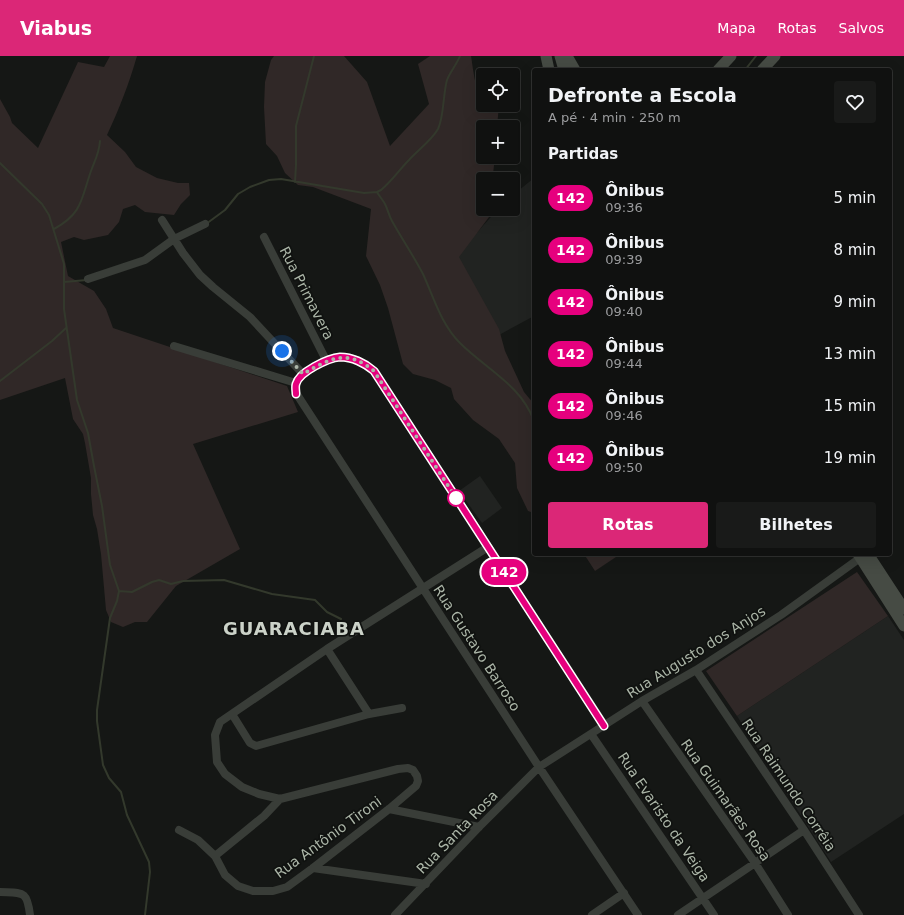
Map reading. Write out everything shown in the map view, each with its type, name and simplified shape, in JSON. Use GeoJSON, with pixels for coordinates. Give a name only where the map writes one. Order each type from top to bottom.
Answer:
{"type":"FeatureCollection","features":[{"type":"Feature","properties":{"kind":"main road"},"geometry":{"type":"LineString","coordinates":[[546,56],[549,68]]}},
{"type":"Feature","properties":{"kind":"main road"},"geometry":{"type":"LineString","coordinates":[[560,56],[563,68]]}},
{"type":"Feature","properties":{"kind":"main road"},"geometry":{"type":"LineString","coordinates":[[567,56],[574,68]]}},
{"type":"Feature","properties":{"kind":"main road"},"geometry":{"type":"LineString","coordinates":[[720,68],[731,56]]}},
{"type":"Feature","properties":{"kind":"main road"},"geometry":{"type":"LineString","coordinates":[[764,68],[775,56]]}},
{"type":"Feature","properties":{"kind":"main road"},"geometry":{"type":"LineString","coordinates":[[863,556],[904,609]]}},
{"type":"Feature","properties":{"kind":"main road"},"geometry":{"type":"LineString","coordinates":[[863,556],[904,626]]}},
{"type":"Feature","properties":{"kind":"street"},"geometry":{"type":"LineString","coordinates":[[162,220],[200,275],[250,317],[303,374]]}},
{"type":"Feature","properties":{"kind":"street"},"geometry":{"type":"LineString","coordinates":[[88,280],[145,260],[174,239],[205,224]]}},
{"type":"Feature","properties":{"kind":"street","name":"Rua Primavera"},"geometry":{"type":"LineString","coordinates":[[264,237],[326,360]]}},
{"type":"Feature","properties":{"kind":"street"},"geometry":{"type":"LineString","coordinates":[[174,346],[296,383],[303,374],[326,360],[339,357],[360,362],[374,371],[604,726]]}},
{"type":"Feature","properties":{"kind":"street","name":"Rua Gustavo Barroso"},"geometry":{"type":"LineString","coordinates":[[296,383],[296,394],[539,767],[638,915]]}},
{"type":"Feature","properties":{"kind":"street"},"geometry":{"type":"LineString","coordinates":[[215,856],[264,816],[280,799],[259,794],[242,787],[225,774],[217,762],[215,735],[220,722],[327,649],[488,547]]}},
{"type":"Feature","properties":{"kind":"street","name":"Rua Augusto dos Anjos"},"geometry":{"type":"LineString","coordinates":[[539,767],[642,701],[696,670],[781,615],[861,556]]}},
{"type":"Feature","properties":{"kind":"street"},"geometry":{"type":"LineString","coordinates":[[327,649],[369,714]]}},
{"type":"Feature","properties":{"kind":"street","name":"Rua Raimundo Corrêia"},"geometry":{"type":"LineString","coordinates":[[696,670],[804,830],[859,915]]}},
{"type":"Feature","properties":{"kind":"street","name":"Rua Guimarães Rosa"},"geometry":{"type":"LineString","coordinates":[[642,701],[755,863],[788,915]]}},
{"type":"Feature","properties":{"kind":"street"},"geometry":{"type":"LineString","coordinates":[[232,714],[250,743],[256,746],[369,714],[402,708]]}},
{"type":"Feature","properties":{"kind":"street","name":"Rua Evaristo da Veiga"},"geometry":{"type":"LineString","coordinates":[[591,734],[714,915]]}},
{"type":"Feature","properties":{"kind":"street","name":"Rua Santa Rosa"},"geometry":{"type":"LineString","coordinates":[[395,915],[539,767]]}},
{"type":"Feature","properties":{"kind":"street","name":"Rua Antônio Tironi"},"geometry":{"type":"LineString","coordinates":[[178,830],[198,840],[215,856],[225,875],[238,886],[253,891],[273,891],[287,887],[313,868],[389,809],[416,786],[418,781],[413,770],[408,768],[398,769],[280,799]]}},
{"type":"Feature","properties":{"kind":"street"},"geometry":{"type":"LineString","coordinates":[[389,809],[479,827]]}},
{"type":"Feature","properties":{"kind":"street"},"geometry":{"type":"LineString","coordinates":[[678,915],[804,830]]}},
{"type":"Feature","properties":{"kind":"street"},"geometry":{"type":"LineString","coordinates":[[313,868],[426,884]]}},
{"type":"Feature","properties":{"kind":"street"},"geometry":{"type":"LineString","coordinates":[[0,892],[23,894],[27,898],[30,915]]}},
{"type":"Feature","properties":{"kind":"street"},"geometry":{"type":"LineString","coordinates":[[592,915],[624,893]]}},
{"type":"Feature","properties":{"kind":"shaded area"},"geometry":{"type":"Polygon","coordinates":[[[110,56],[137,56],[124,96],[107,135],[125,152],[136,167],[157,178],[178,183],[189,183],[190,195],[181,204],[174,215],[145,212],[135,205],[123,209],[119,222],[108,235],[84,240],[74,237],[61,242],[68,276],[94,291],[106,309],[113,328],[287,386],[298,412],[193,444],[240,549],[176,586],[147,622],[135,622],[123,627],[111,622],[106,610],[101,554],[93,515],[91,478],[85,443],[83,434],[73,419],[65,378],[0,400],[0,99],[12,123],[38,148],[78,62],[104,67],[110,56]]]}},
{"type":"Feature","properties":{"kind":"shaded area"},"geometry":{"type":"Polygon","coordinates":[[[274,56],[344,56],[367,82],[390,146],[429,104],[418,64],[430,56],[471,56],[476,85],[476,112],[498,112],[498,120],[476,120],[476,164],[494,164],[493,172],[476,172],[476,216],[490,216],[459,257],[499,329],[505,351],[524,392],[532,402],[532,512],[528,511],[517,488],[515,463],[499,439],[473,420],[454,399],[451,388],[435,380],[413,374],[403,364],[388,308],[380,285],[366,256],[371,209],[313,187],[298,185],[285,173],[277,156],[266,144],[264,107],[265,82],[271,60],[274,56]]]}},
{"type":"Feature","properties":{"kind":"shaded area"},"geometry":{"type":"Polygon","coordinates":[[[532,180],[532,317],[499,335],[456,256],[492,216],[520,216],[520,189],[532,180]]]}},
{"type":"Feature","properties":{"kind":"shaded area"},"geometry":{"type":"Polygon","coordinates":[[[480,476],[502,508],[482,523],[459,491],[480,476]]]}},
{"type":"Feature","properties":{"kind":"shaded area"},"geometry":{"type":"Polygon","coordinates":[[[585,556],[618,556],[595,571],[585,556]]]}},
{"type":"Feature","properties":{"kind":"shaded area"},"geometry":{"type":"Polygon","coordinates":[[[857,572],[888,616],[737,716],[706,671],[857,572]]]}},
{"type":"Feature","properties":{"kind":"shaded area"},"geometry":{"type":"Polygon","coordinates":[[[888,616],[904,640],[904,814],[831,862],[737,716],[888,616]]]}},
{"type":"Feature","properties":{"kind":"waterway"},"geometry":{"type":"LineString","coordinates":[[295,182],[296,126],[314,56]]}},
{"type":"Feature","properties":{"kind":"waterway"},"geometry":{"type":"LineString","coordinates":[[206,224],[225,210],[238,194],[250,187],[269,180],[281,179],[364,193],[377,192],[381,190],[438,129],[447,80],[460,56]]}},
{"type":"Feature","properties":{"kind":"waterway"},"geometry":{"type":"LineString","coordinates":[[747,68],[756,56]]}},
{"type":"Feature","properties":{"kind":"waterway"},"geometry":{"type":"LineString","coordinates":[[54,229],[71,217],[80,204],[98,153],[100,141]]}},
{"type":"Feature","properties":{"kind":"waterway"},"geometry":{"type":"LineString","coordinates":[[0,163],[42,204],[49,215],[64,264],[64,309],[77,400],[88,433],[102,506],[110,565],[119,591],[117,601],[110,618],[97,710],[97,721],[103,765],[109,778],[121,792],[127,815],[149,862],[150,872],[145,915]]}},
{"type":"Feature","properties":{"kind":"waterway"},"geometry":{"type":"LineString","coordinates":[[377,192],[384,202],[392,221],[423,274],[438,310],[453,336],[512,387],[521,397],[532,417]]}},
{"type":"Feature","properties":{"kind":"waterway"},"geometry":{"type":"LineString","coordinates":[[64,282],[87,280]]}},
{"type":"Feature","properties":{"kind":"waterway"},"geometry":{"type":"LineString","coordinates":[[0,381],[52,341],[66,328]]}},
{"type":"Feature","properties":{"kind":"waterway"},"geometry":{"type":"LineString","coordinates":[[119,591],[132,592],[159,580],[171,584],[183,581],[224,580],[272,594],[315,600],[327,612],[341,619]]}},
{"type":"Feature","properties":{"kind":"bus line","name":"142"},"geometry":{"type":"LineString","coordinates":[[296,394],[296,383],[303,374],[326,360],[339,357],[347,358],[367,365],[374,371],[604,726]]}},
{"type":"Feature","properties":{"kind":"district","name":"GUARACIABA"},"geometry":{"type":"Point","coordinates":[294,629]}},
{"type":"Feature","properties":{"kind":"route"},"geometry":{"type":"LineString","coordinates":[[282,351],[303,374],[326,360],[339,357],[347,358],[367,365],[374,371],[456,498]]}}]}
